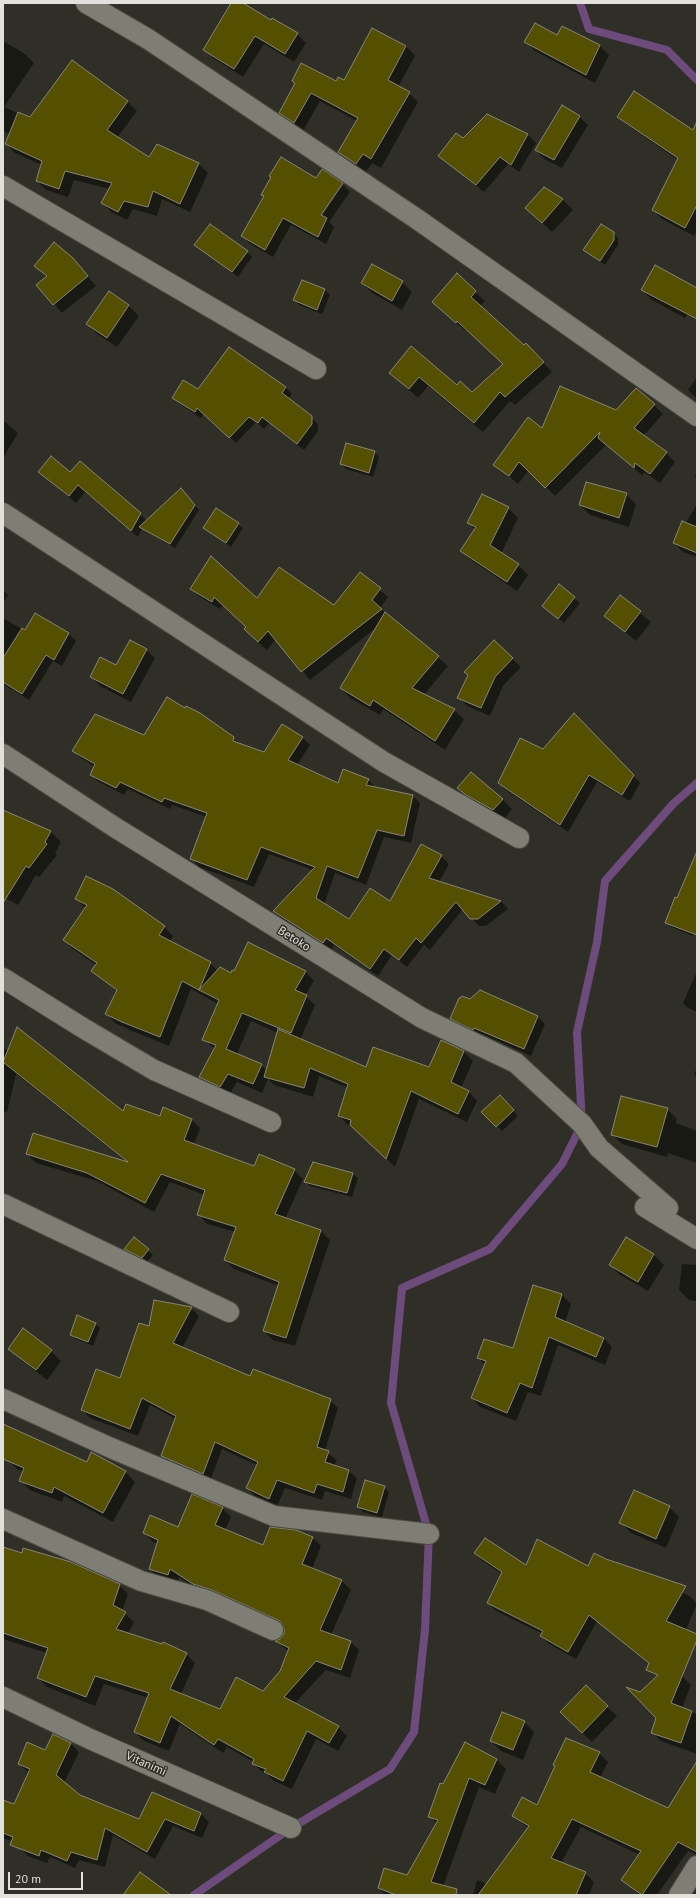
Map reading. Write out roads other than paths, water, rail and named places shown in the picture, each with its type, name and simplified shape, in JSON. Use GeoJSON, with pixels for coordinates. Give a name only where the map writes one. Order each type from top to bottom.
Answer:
{"type":"FeatureCollection","features":[{"type":"Feature","properties":{"kind":"street"},"geometry":{"type":"LineString","coordinates":[[86,3],[148,39],[410,215],[697,416]]}},
{"type":"Feature","properties":{"kind":"street"},"geometry":{"type":"LineString","coordinates":[[3,186],[316,369]]}},
{"type":"Feature","properties":{"kind":"street"},"geometry":{"type":"LineString","coordinates":[[3,513],[384,762],[519,838]]}},
{"type":"Feature","properties":{"kind":"street","name":"Betoko"},"geometry":{"type":"LineString","coordinates":[[3,754],[116,828],[422,1018],[516,1063],[585,1129],[600,1148],[668,1208],[645,1207],[697,1239]]}},
{"type":"Feature","properties":{"kind":"street"},"geometry":{"type":"LineString","coordinates":[[3,978],[154,1070],[270,1122]]}},
{"type":"Feature","properties":{"kind":"street"},"geometry":{"type":"LineString","coordinates":[[3,1204],[229,1312]]}},
{"type":"Feature","properties":{"kind":"street"},"geometry":{"type":"LineString","coordinates":[[3,1399],[111,1448],[274,1516],[429,1534]]}},
{"type":"Feature","properties":{"kind":"street"},"geometry":{"type":"LineString","coordinates":[[3,1519],[141,1581],[208,1600],[273,1630]]}},
{"type":"Feature","properties":{"kind":"street","name":"Vitanimi"},"geometry":{"type":"LineString","coordinates":[[3,1697],[90,1739],[291,1828]]}},
{"type":"Feature","properties":{"kind":"street"},"geometry":{"type":"LineString","coordinates":[[679,1895],[697,1866]]}},
{"type":"Feature","properties":{"kind":"waterway"},"geometry":{"type":"LineString","coordinates":[[580,3],[589,29],[667,50],[697,80]]}},
{"type":"Feature","properties":{"kind":"waterway"},"geometry":{"type":"LineString","coordinates":[[194,1895],[291,1828],[390,1769],[414,1732],[425,1630],[429,1534],[391,1403],[402,1288],[490,1249],[562,1164],[582,1124],[577,1032],[597,942],[605,881],[673,804],[697,783]]}}]}
